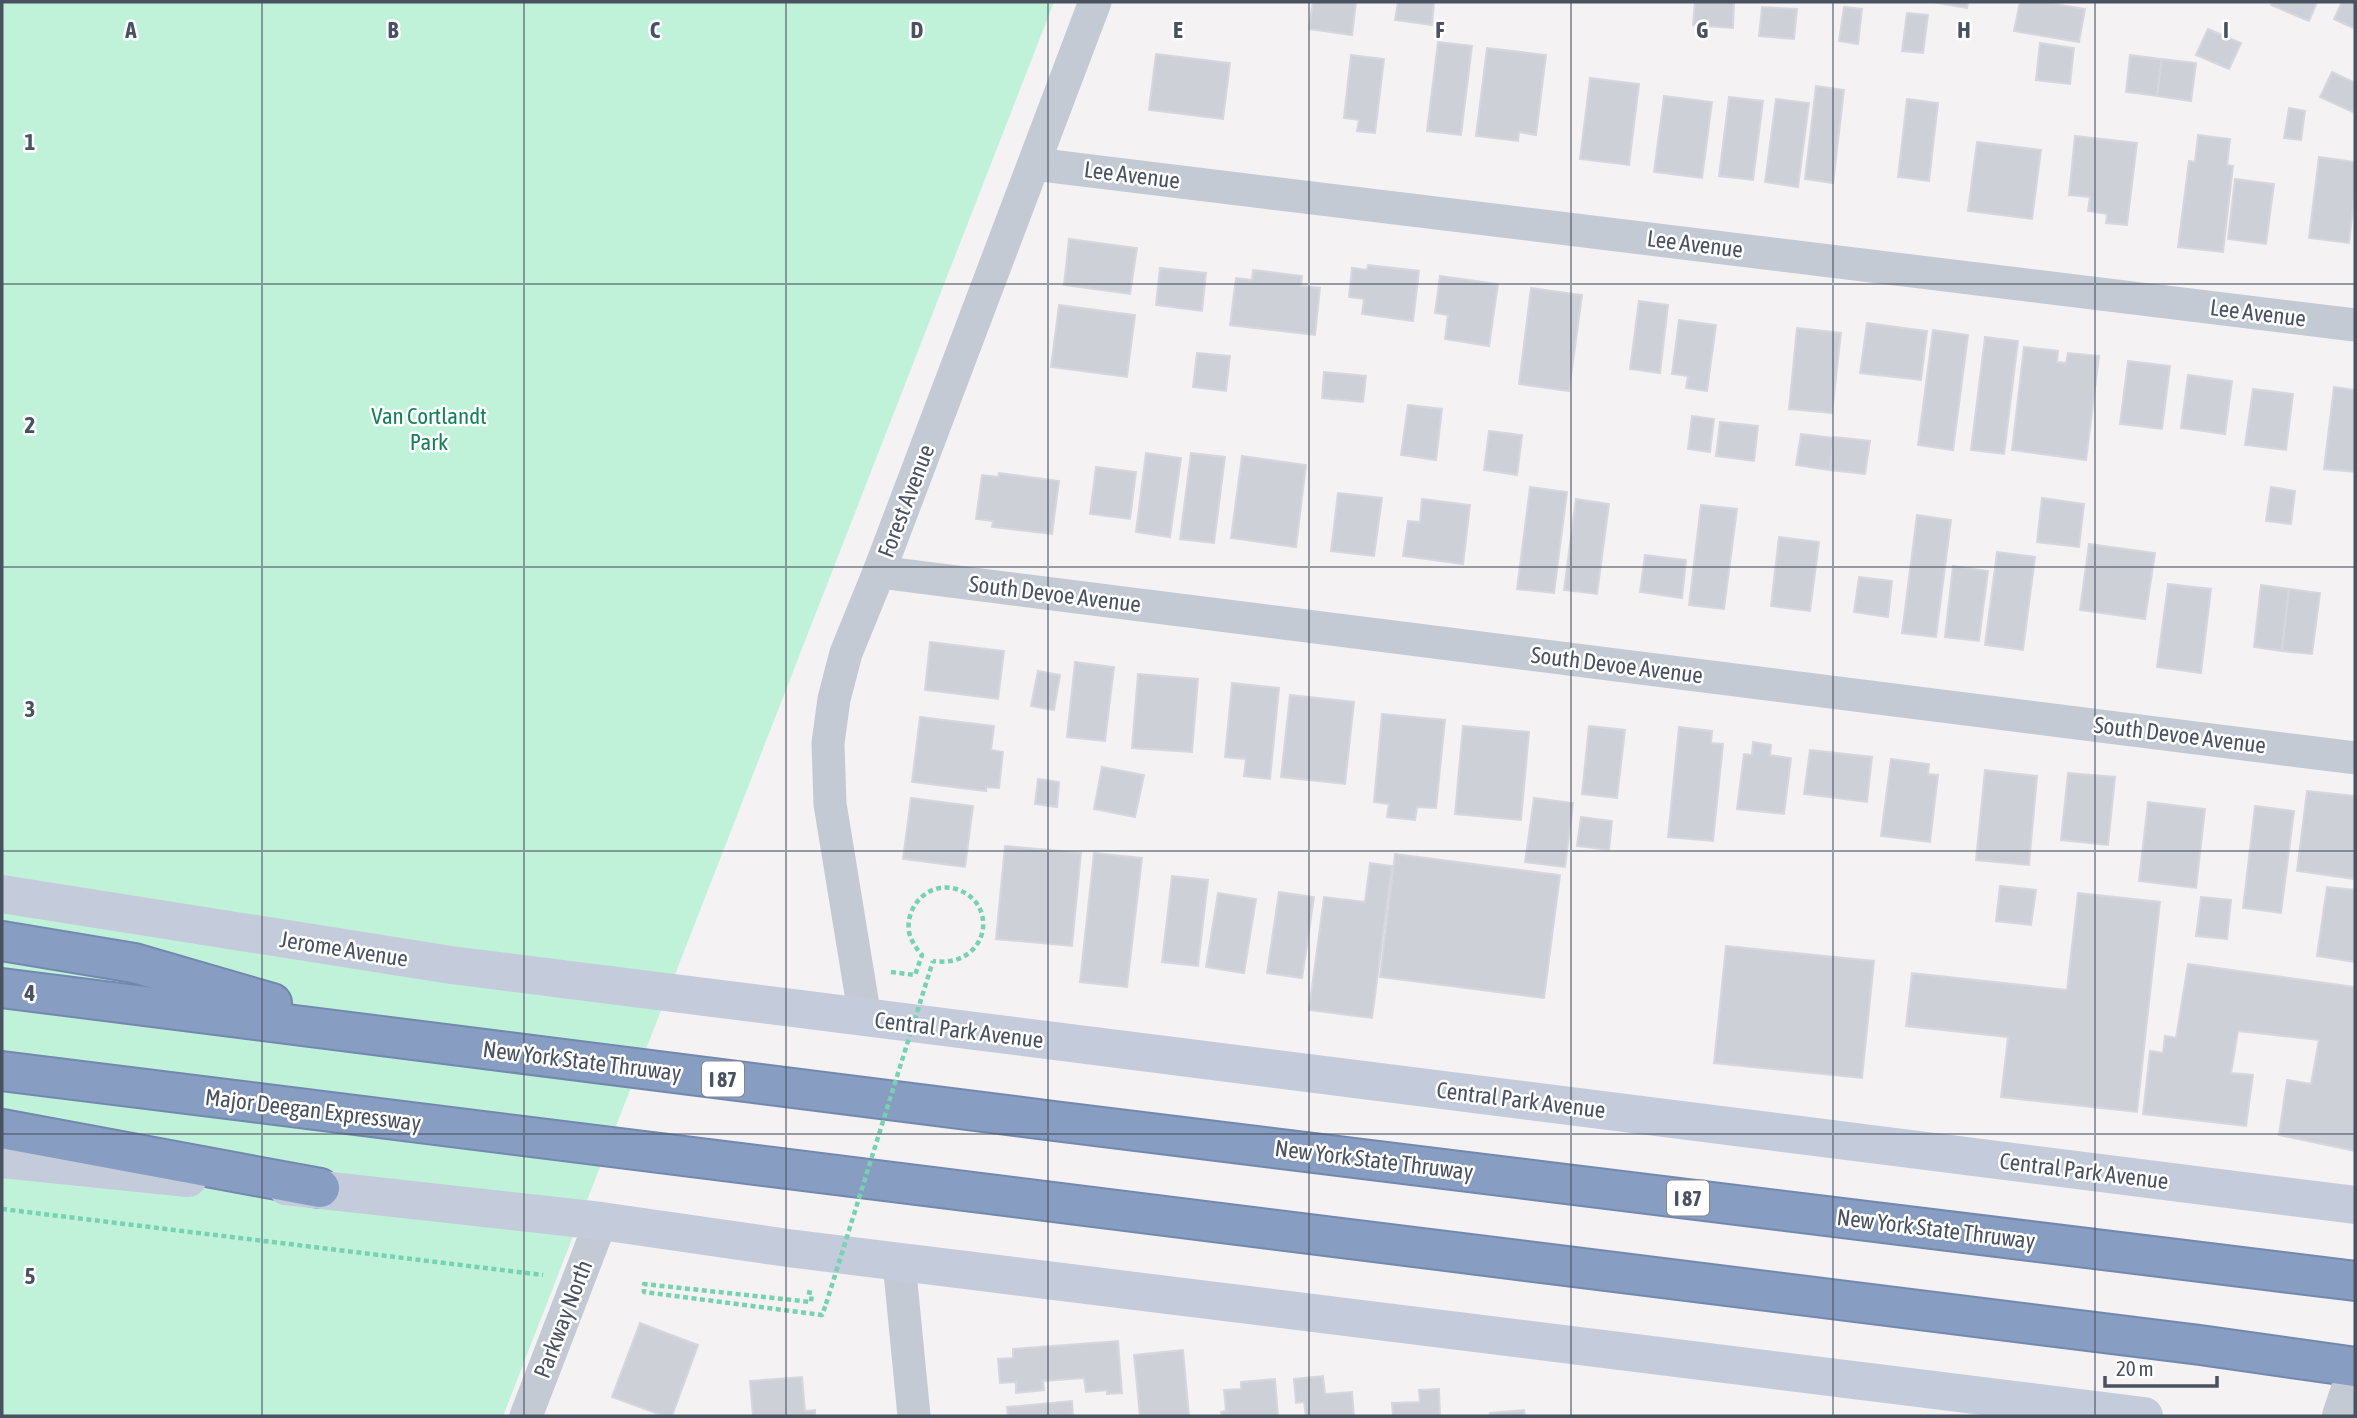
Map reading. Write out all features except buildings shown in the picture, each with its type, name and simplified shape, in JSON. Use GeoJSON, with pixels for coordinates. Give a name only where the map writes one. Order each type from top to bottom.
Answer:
{"type":"FeatureCollection","features":[{"type":"Feature","properties":{"kind":"highway"},"geometry":{"type":"LineString","coordinates":[[2,941],[134,963],[392,1037]]}},
{"type":"Feature","properties":{"kind":"highway","name":"I 87"},"geometry":{"type":"LineString","coordinates":[[2,988],[392,1037]]}},
{"type":"Feature","properties":{"kind":"highway","name":"New York State Thruway"},"geometry":{"type":"LineString","coordinates":[[392,1037],[1082,1125],[2355,1281]]}},
{"type":"Feature","properties":{"kind":"highway","name":"Major Deegan Expressway"},"geometry":{"type":"LineString","coordinates":[[2,1071],[2200,1345],[2355,1367]]}},
{"type":"Feature","properties":{"kind":"highway"},"geometry":{"type":"LineString","coordinates":[[2,1129],[320,1188]]}},
{"type":"Feature","properties":{"kind":"main road","name":"Jerome Avenue"},"geometry":{"type":"LineString","coordinates":[[2,894],[343,950],[687,995]]}},
{"type":"Feature","properties":{"kind":"main road","name":"Central Park Avenue"},"geometry":{"type":"LineString","coordinates":[[687,995],[2355,1205]]}},
{"type":"Feature","properties":{"kind":"main road"},"geometry":{"type":"LineString","coordinates":[[2,1159],[96,1170],[320,1188],[601,1221],[899,1262],[2144,1416]]}},
{"type":"Feature","properties":{"kind":"street","name":"Forest Avenue"},"geometry":{"type":"LineString","coordinates":[[865,1018],[830,804],[828,743],[834,699],[846,653],[1095,2]]}},
{"type":"Feature","properties":{"kind":"street","name":"Lee Avenue"},"geometry":{"type":"LineString","coordinates":[[1034,163],[2355,325]]}},
{"type":"Feature","properties":{"kind":"street","name":"South Devoe Avenue"},"geometry":{"type":"LineString","coordinates":[[879,572],[2355,758]]}},
{"type":"Feature","properties":{"kind":"street","name":"Parkway North"},"geometry":{"type":"LineString","coordinates":[[526,1416],[601,1221]]}},
{"type":"Feature","properties":{"kind":"street"},"geometry":{"type":"LineString","coordinates":[[899,1262],[914,1416]]}},
{"type":"Feature","properties":{"kind":"street"},"geometry":{"type":"LineString","coordinates":[[2342,1415],[2355,1374]]}},
{"type":"Feature","properties":{"kind":"path"},"geometry":{"type":"LineString","coordinates":[[800,1291],[813,1293],[811,1302],[644,1283],[643,1292],[822,1315],[933,961],[958,961],[968,955],[982,935],[981,911],[975,901],[955,888],[942,887],[930,890],[920,898],[912,908],[908,921],[909,933],[922,955]]}},
{"type":"Feature","properties":{"kind":"path"},"geometry":{"type":"LineString","coordinates":[[2,1209],[578,1279]]}},
{"type":"Feature","properties":{"kind":"green space","name":"Van Cortlandt Park"},"geometry":{"type":"Polygon","coordinates":[[[2,2],[1054,2],[503,1416],[2,1416],[2,2]]]}}]}
